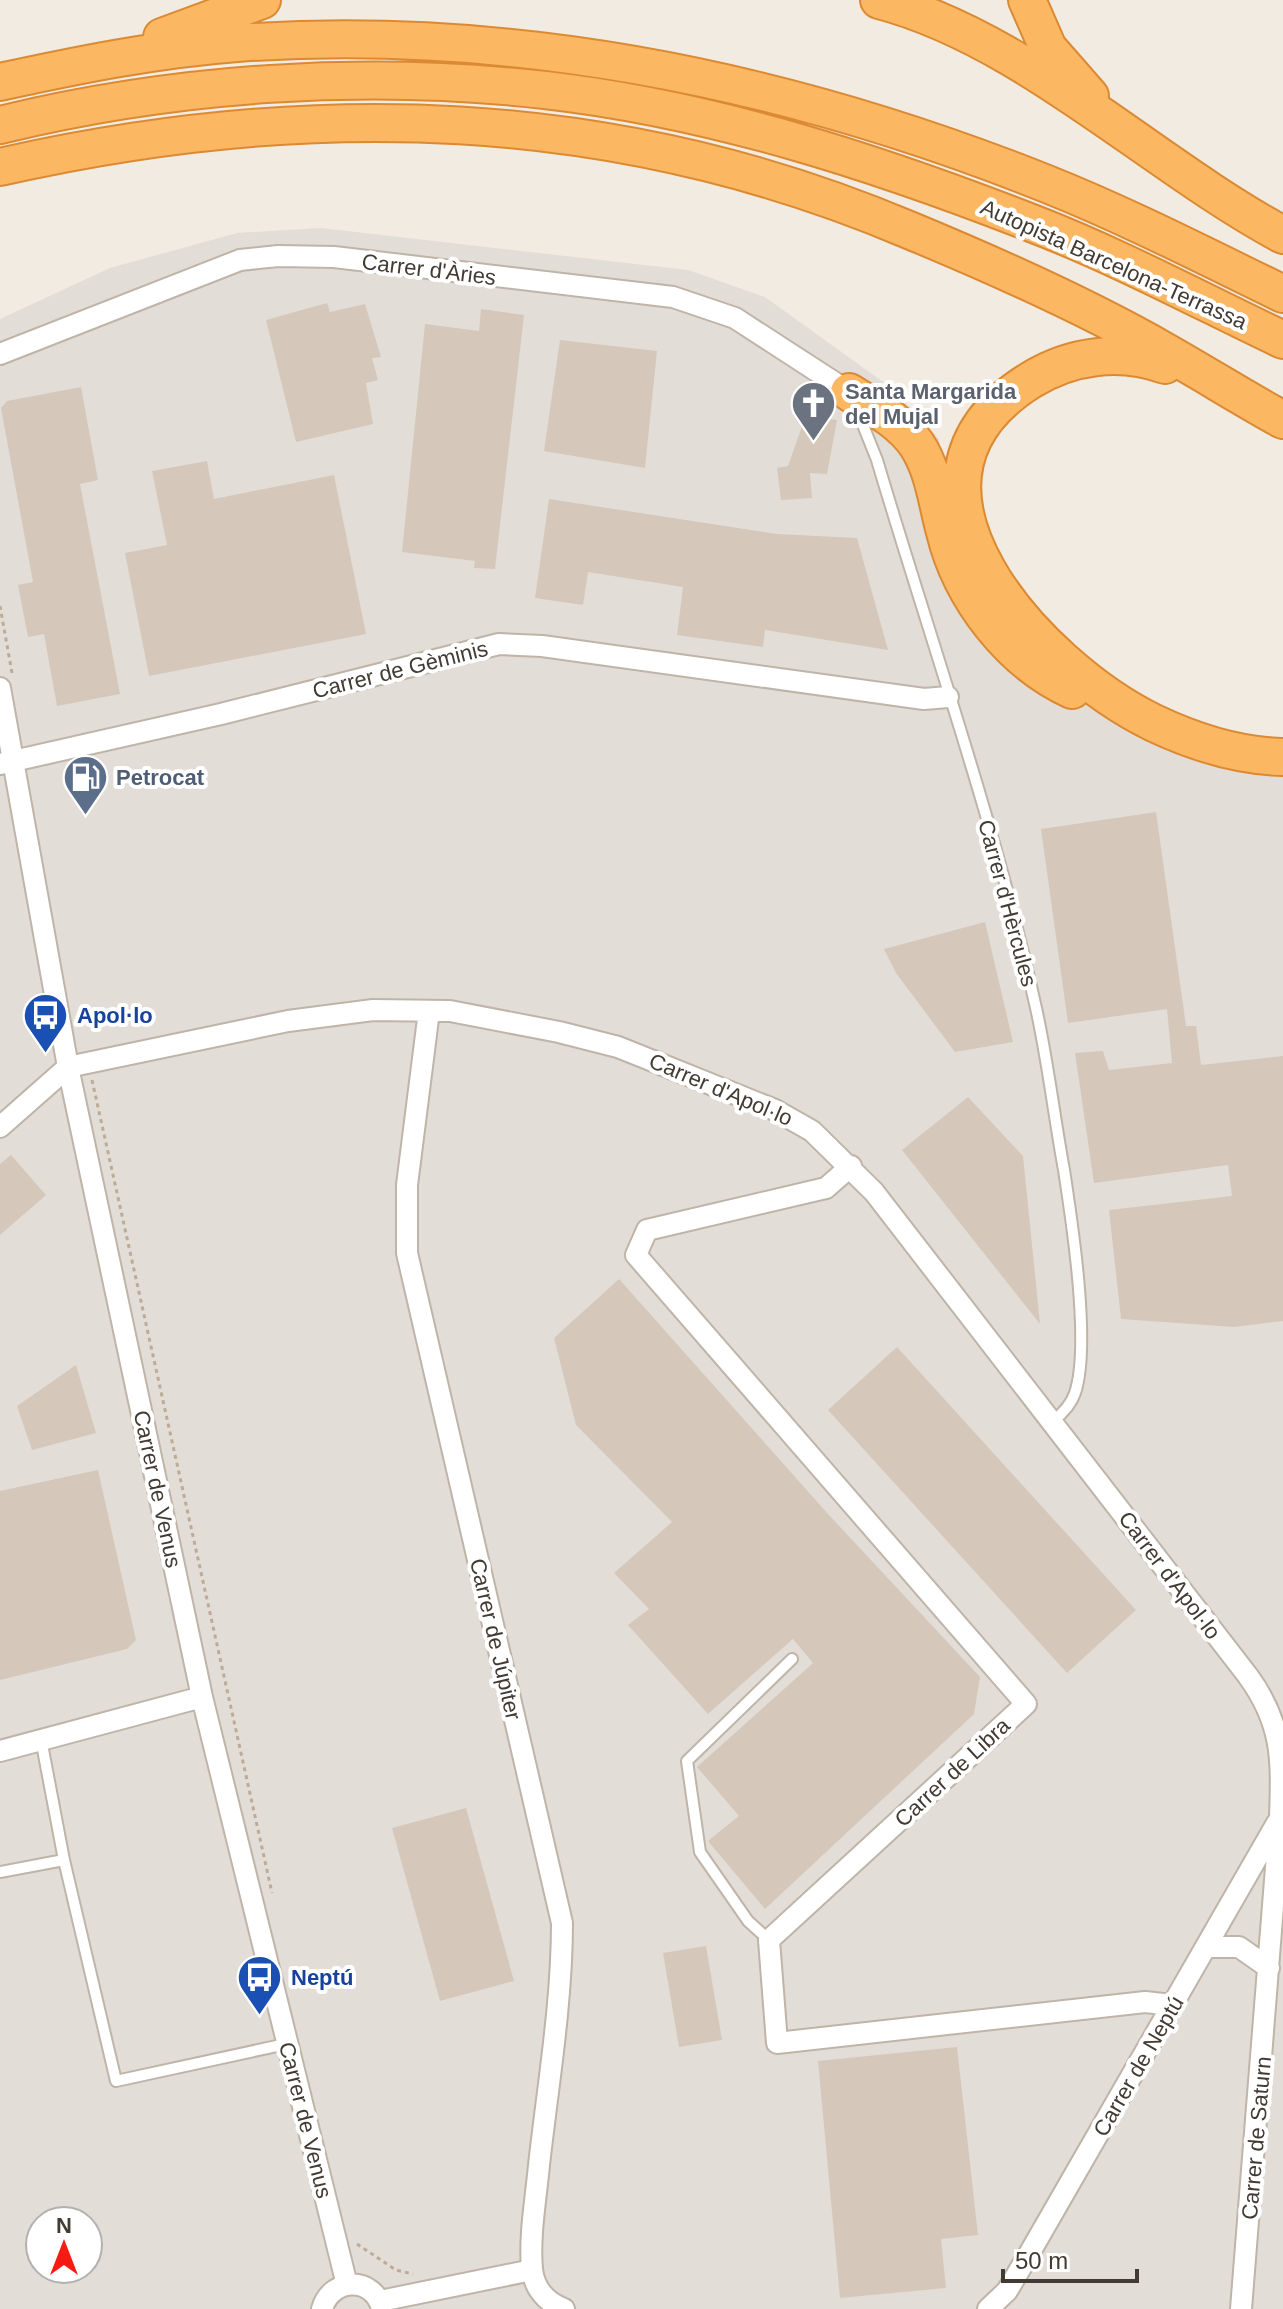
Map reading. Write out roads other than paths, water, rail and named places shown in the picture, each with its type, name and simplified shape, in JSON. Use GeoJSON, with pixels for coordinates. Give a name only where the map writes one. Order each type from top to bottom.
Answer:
{"type":"FeatureCollection","features":[{"type":"Feature","properties":{"kind":"highway"},"geometry":{"type":"LineString","coordinates":[[85,63],[262,0]]}},
{"type":"Feature","properties":{"kind":"highway"},"geometry":{"type":"LineString","coordinates":[[879,0],[932,17],[1015,63],[1144,145],[1220,199],[1283,235]]}},
{"type":"Feature","properties":{"kind":"highway"},"geometry":{"type":"LineString","coordinates":[[1027,0],[1048,48],[1082,89],[1144,145]]}},
{"type":"Feature","properties":{"kind":"highway","name":"Autopista Barcelona-Terrassa"},"geometry":{"type":"LineString","coordinates":[[0,82],[85,63],[237,43],[426,41],[547,51],[666,68],[775,93],[886,125],[1049,185],[1283,294]]}},
{"type":"Feature","properties":{"kind":"highway","name":"Autopista Barcelona-Terrassa"},"geometry":{"type":"LineString","coordinates":[[0,125],[170,93],[301,83],[482,86],[605,100],[767,134],[878,167],[1037,225],[1283,340]]}},
{"type":"Feature","properties":{"kind":"highway"},"geometry":{"type":"LineString","coordinates":[[0,167],[186,132],[291,123],[359,122],[466,125],[568,136],[698,160],[849,206],[981,261],[1167,352],[1212,382],[1283,420]]}},
{"type":"Feature","properties":{"kind":"highway"},"geometry":{"type":"LineString","coordinates":[[0,183],[121,152],[359,122]]}},
{"type":"Feature","properties":{"kind":"highway"},"geometry":{"type":"LineString","coordinates":[[1152,722],[1089,682],[1056,655],[1002,595],[985,571],[971,539],[964,507],[965,469],[975,439],[989,416],[1006,398],[1045,372],[1071,362],[1131,356],[1212,382]]}},
{"type":"Feature","properties":{"kind":"highway"},"geometry":{"type":"LineString","coordinates":[[849,392],[894,420],[916,443],[930,470],[954,563],[978,606],[1018,654],[1049,679],[1116,710],[1228,750],[1283,757]]}},
{"type":"Feature","properties":{"kind":"street","name":"Carrer d'Àries"},"geometry":{"type":"LineString","coordinates":[[0,354],[240,260],[334,257],[673,297],[735,318],[849,392]]}},
{"type":"Feature","properties":{"kind":"street","name":"Carrer de Gèminis"},"geometry":{"type":"LineString","coordinates":[[6,762],[221,714],[499,644],[542,646],[924,699],[948,697]]}},
{"type":"Feature","properties":{"kind":"street","name":"Carrer de Venus"},"geometry":{"type":"LineString","coordinates":[[6,681],[6,762],[78,1064],[202,1697],[347,2285]]}},
{"type":"Feature","properties":{"kind":"street","name":"Carrer d'Apol·lo"},"geometry":{"type":"LineString","coordinates":[[0,1127],[78,1064],[288,1021],[373,1010],[429,1011],[511,1021],[618,1047],[796,1119],[851,1166],[1053,1421],[1264,1698],[1280,1729],[1282,1815]]}},
{"type":"Feature","properties":{"kind":"street","name":"Carrer de Júpiter"},"geometry":{"type":"LineString","coordinates":[[429,1011],[407,1185],[409,1269],[562,1923],[532,2270]]}},
{"type":"Feature","properties":{"kind":"street","name":"Carrer de Libra"},"geometry":{"type":"LineString","coordinates":[[769,1940],[1026,1704],[636,1255],[647,1230],[826,1188],[851,1166]]}},
{"type":"Feature","properties":{"kind":"street"},"geometry":{"type":"LineString","coordinates":[[0,1751],[202,1697]]}},
{"type":"Feature","properties":{"kind":"street","name":"Carrer de Neptú"},"geometry":{"type":"LineString","coordinates":[[988,2309],[1007,2291],[1022,2267],[1282,1815]]}},
{"type":"Feature","properties":{"kind":"street","name":"Carrer de Saturn"},"geometry":{"type":"LineString","coordinates":[[1241,2309],[1282,1815]]}},
{"type":"Feature","properties":{"kind":"street"},"geometry":{"type":"LineString","coordinates":[[769,1940],[777,2043],[1145,2002],[1172,2005]]}},
{"type":"Feature","properties":{"kind":"street"},"geometry":{"type":"LineString","coordinates":[[1206,1947],[1239,1947],[1269,1968]]}},
{"type":"Feature","properties":{"kind":"street"},"geometry":{"type":"LineString","coordinates":[[322,2309],[331,2292],[347,2285],[365,2286],[381,2305],[420,2293],[532,2270],[538,2290],[552,2304],[564,2309]]}},
{"type":"Feature","properties":{"kind":"lane","name":"Carrer d'Hèrcules"},"geometry":{"type":"LineString","coordinates":[[849,392],[877,460],[989,828],[1037,1011],[1073,1225],[1078,1380],[1075,1396],[1053,1421]]}},
{"type":"Feature","properties":{"kind":"lane"},"geometry":{"type":"LineString","coordinates":[[769,1940],[748,1921],[700,1852],[687,1761],[792,1659]]}},
{"type":"Feature","properties":{"kind":"lane"},"geometry":{"type":"LineString","coordinates":[[41,1739],[64,1860],[116,2081],[286,2044]]}},
{"type":"Feature","properties":{"kind":"lane"},"geometry":{"type":"LineString","coordinates":[[0,1872],[64,1860]]}},
{"type":"Feature","properties":{"kind":"place","name":"Santa Margarida del Mujal"},"geometry":{"type":"Point","coordinates":[814,443]}},
{"type":"Feature","properties":{"kind":"place","name":"Petrocat"},"geometry":{"type":"Point","coordinates":[85,816]}},
{"type":"Feature","properties":{"kind":"place","name":"Apol·lo"},"geometry":{"type":"Point","coordinates":[46,1054]}},
{"type":"Feature","properties":{"kind":"place","name":"Neptú"},"geometry":{"type":"Point","coordinates":[260,2016]}}]}
